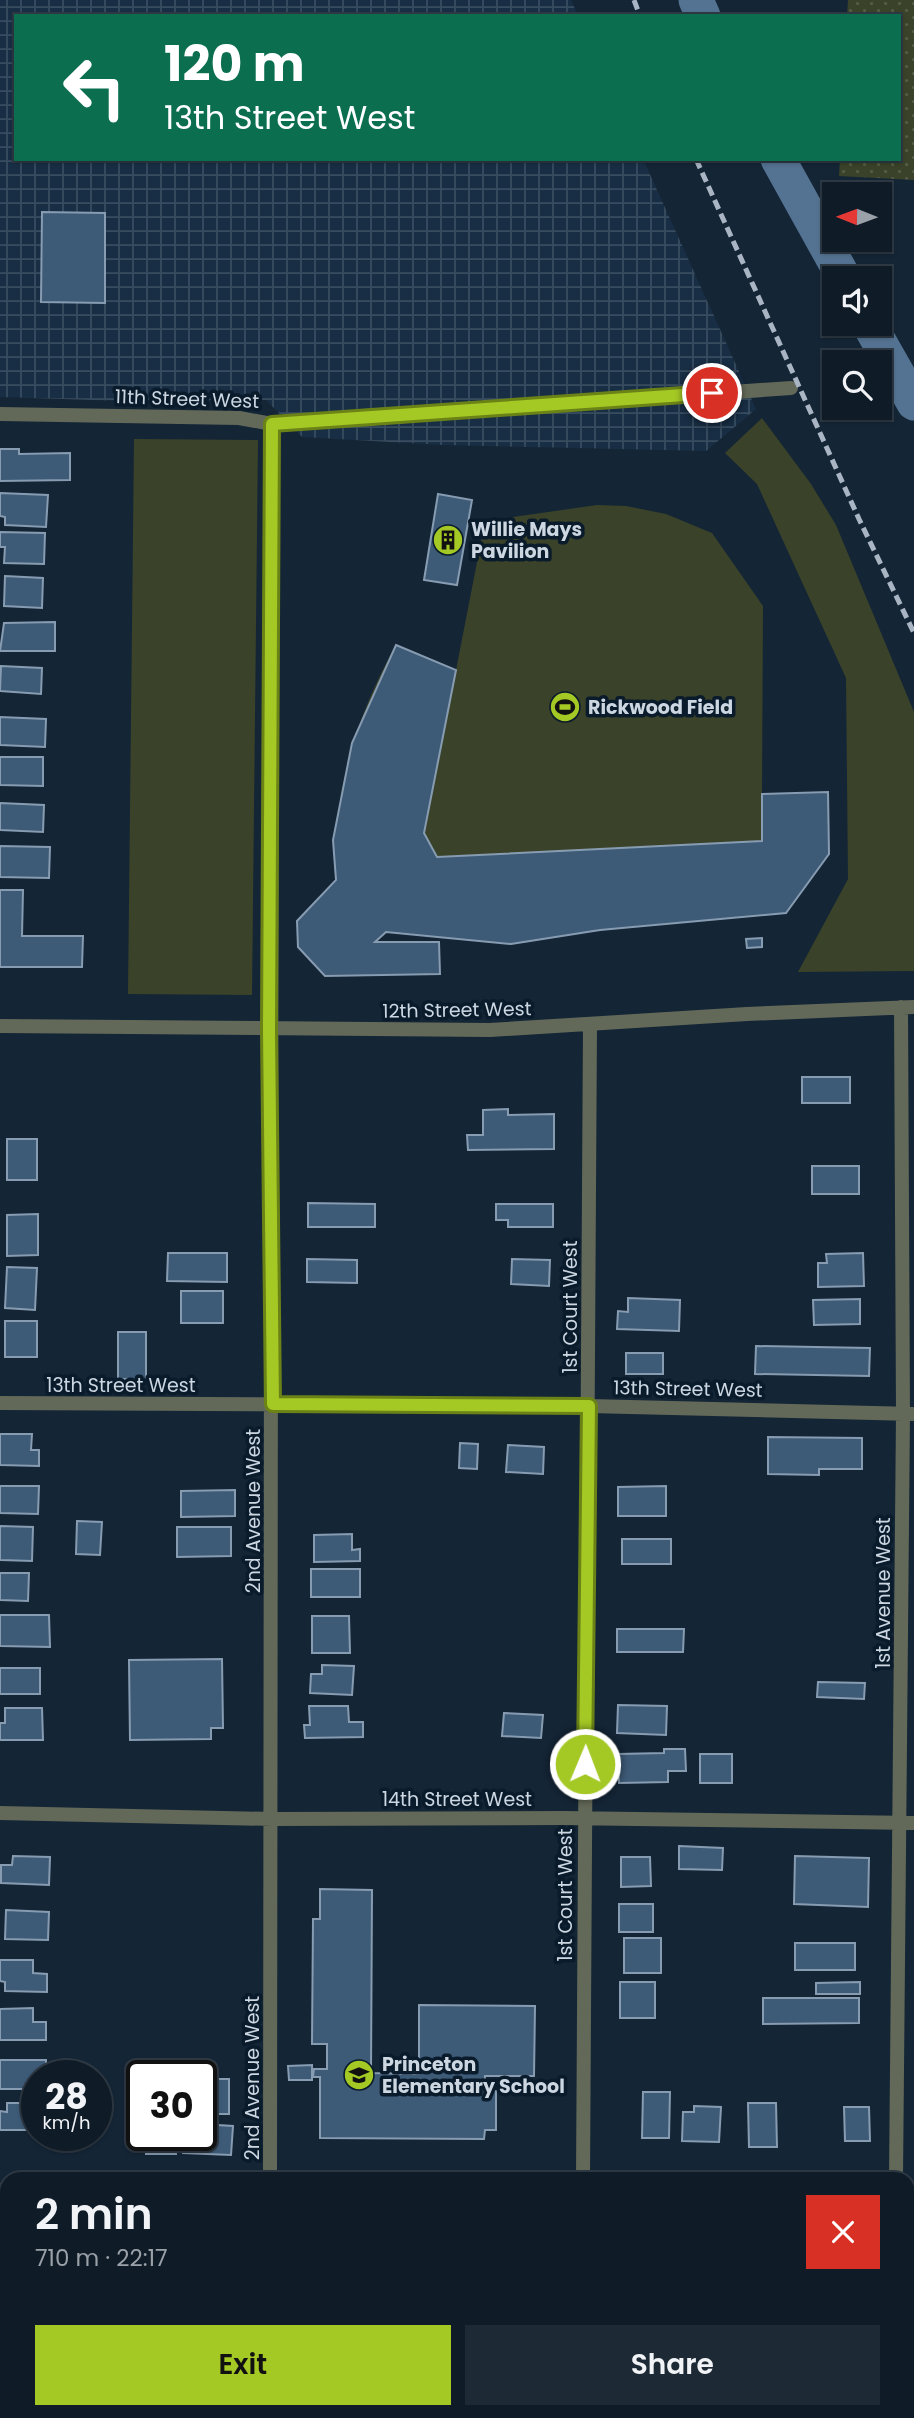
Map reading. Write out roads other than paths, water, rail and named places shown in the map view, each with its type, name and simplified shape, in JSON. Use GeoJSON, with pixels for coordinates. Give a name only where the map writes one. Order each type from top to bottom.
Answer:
{"type":"FeatureCollection","features":[{"type":"Feature","properties":{"kind":"street","name":"11th Street West"},"geometry":{"type":"LineString","coordinates":[[0,414],[239,418],[272,424],[791,388]]}},
{"type":"Feature","properties":{"kind":"street","name":"2nd Avenue West"},"geometry":{"type":"LineString","coordinates":[[270,2172],[273,1404],[269,1030],[272,424]]}},
{"type":"Feature","properties":{"kind":"street","name":"12th Street West"},"geometry":{"type":"LineString","coordinates":[[0,1026],[490,1030],[907,1007]]}},
{"type":"Feature","properties":{"kind":"street","name":"1st Avenue West"},"geometry":{"type":"LineString","coordinates":[[896,2172],[907,1823],[907,1007]]}},
{"type":"Feature","properties":{"kind":"street","name":"1st Court West"},"geometry":{"type":"LineString","coordinates":[[583,2172],[590,1024]]}},
{"type":"Feature","properties":{"kind":"street","name":"13th Street West"},"geometry":{"type":"LineString","coordinates":[[0,1403],[589,1406],[909,1414]]}},
{"type":"Feature","properties":{"kind":"street","name":"14th Street West"},"geometry":{"type":"LineString","coordinates":[[0,1813],[272,1819],[907,1823]]}},
{"type":"Feature","properties":{"kind":"waterway"},"geometry":{"type":"LineString","coordinates":[[696,0],[702,14]]}},
{"type":"Feature","properties":{"kind":"waterway"},"geometry":{"type":"LineString","coordinates":[[779,161],[837,266]]}},
{"type":"Feature","properties":{"kind":"waterway"},"geometry":{"type":"LineString","coordinates":[[876,336],[914,403]]}},
{"type":"Feature","properties":{"kind":"railway"},"geometry":{"type":"LineString","coordinates":[[634,0],[639,14]]}},
{"type":"Feature","properties":{"kind":"railway"},"geometry":{"type":"LineString","coordinates":[[697,161],[859,519],[914,633]]}},
{"type":"Feature","properties":{"kind":"place","name":"Willie Mays Pavilion"},"geometry":{"type":"Point","coordinates":[448,540]}},
{"type":"Feature","properties":{"kind":"place","name":"Rickwood Field"},"geometry":{"type":"Point","coordinates":[565,707]}},
{"type":"Feature","properties":{"kind":"place","name":"Princeton Elementary School"},"geometry":{"type":"Point","coordinates":[359,2075]}}]}
